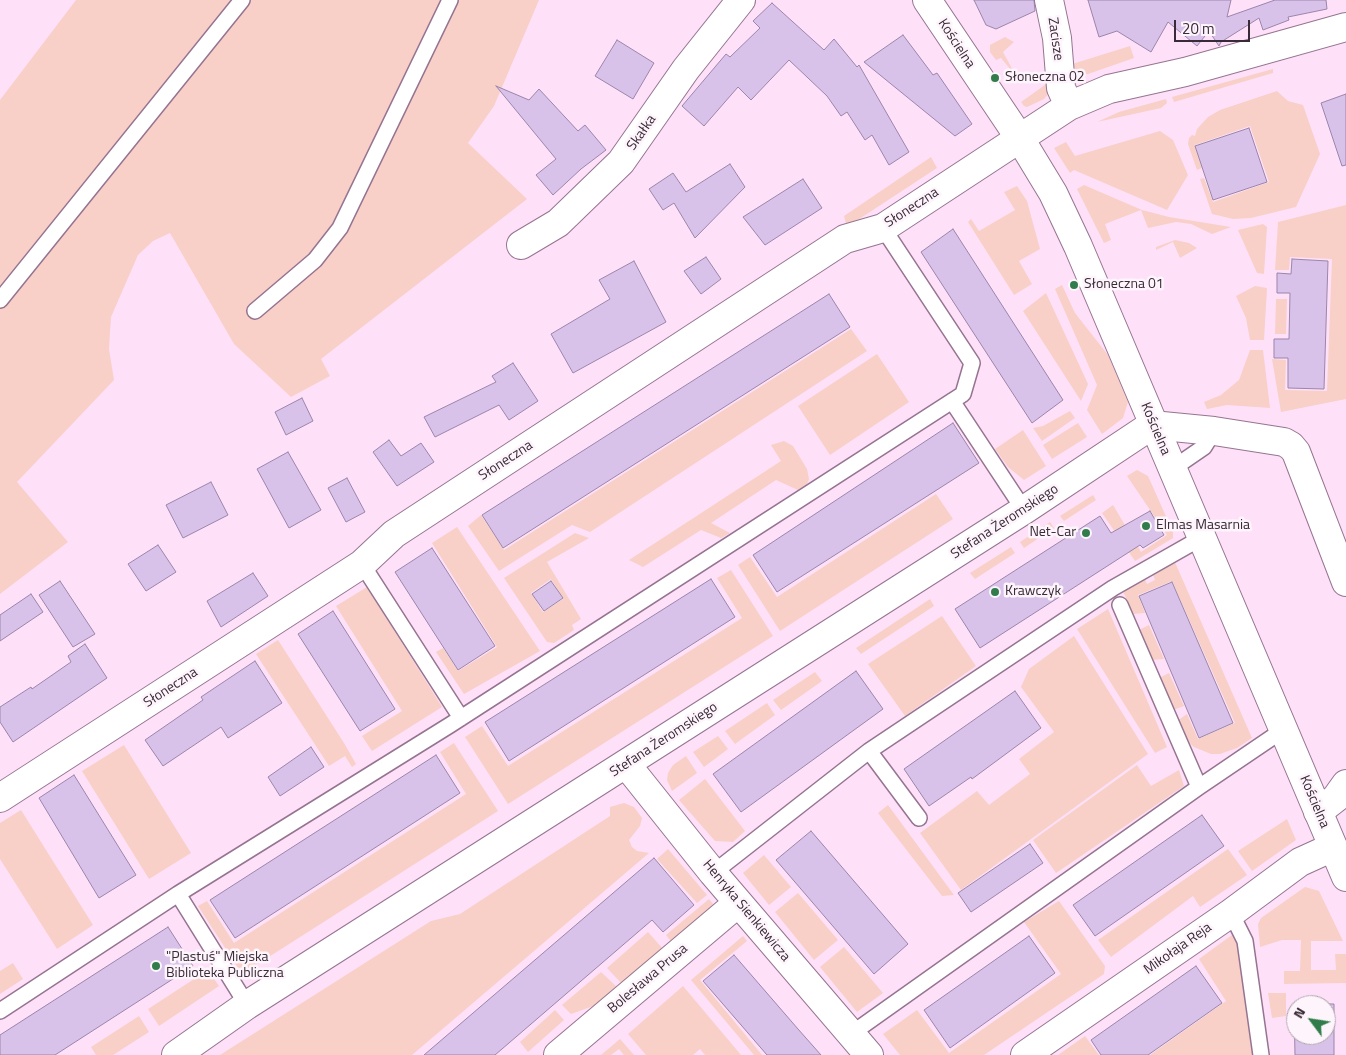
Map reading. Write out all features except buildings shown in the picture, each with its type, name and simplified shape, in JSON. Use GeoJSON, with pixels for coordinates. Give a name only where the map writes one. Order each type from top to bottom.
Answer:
{"type":"FeatureCollection","features":[{"type":"Feature","properties":{"kind":"street","name":"Skałka"},"geometry":{"type":"LineString","coordinates":[[521,245],[558,223],[622,162],[686,68],[741,0]]}},
{"type":"Feature","properties":{"kind":"street","name":"Kościelna"},"geometry":{"type":"LineString","coordinates":[[927,0],[1019,137],[1053,193],[1088,266],[1152,425],[1203,537],[1346,877]]}},
{"type":"Feature","properties":{"kind":"street","name":"Zacisze"},"geometry":{"type":"LineString","coordinates":[[1049,0],[1057,38],[1061,88],[1069,106]]}},
{"type":"Feature","properties":{"kind":"street","name":"Słoneczna"},"geometry":{"type":"LineString","coordinates":[[0,798],[362,564],[394,534],[846,239],[883,228],[1019,137],[1069,106],[1109,89],[1185,72],[1346,27]]}},
{"type":"Feature","properties":{"kind":"street"},"geometry":{"type":"LineString","coordinates":[[1152,425],[1214,431],[1284,442],[1291,446],[1296,452],[1346,582]]}},
{"type":"Feature","properties":{"kind":"street","name":"Stefana Żeromskiego"},"geometry":{"type":"LineString","coordinates":[[176,1055],[247,1005],[1024,510],[1152,425]]}},
{"type":"Feature","properties":{"kind":"street","name":"Henryka Sienkiewicza"},"geometry":{"type":"LineString","coordinates":[[626,764],[738,903],[869,1055]]}},
{"type":"Feature","properties":{"kind":"street"},"geometry":{"type":"LineString","coordinates":[[1318,812],[1336,798],[1346,784]]}},
{"type":"Feature","properties":{"kind":"street","name":"Mikołaja Reja"},"geometry":{"type":"LineString","coordinates":[[1024,1055],[1231,913],[1300,862],[1333,847]]}},
{"type":"Feature","properties":{"kind":"street","name":"Bolesława Prusa"},"geometry":{"type":"LineString","coordinates":[[558,1055],[738,903]]}},
{"type":"Feature","properties":{"kind":"lane"},"geometry":{"type":"LineString","coordinates":[[0,300],[242,0]]}},
{"type":"Feature","properties":{"kind":"lane"},"geometry":{"type":"LineString","coordinates":[[255,311],[315,260],[340,228],[450,0]]}},
{"type":"Feature","properties":{"kind":"lane"},"geometry":{"type":"LineString","coordinates":[[0,1011],[178,894],[461,718],[963,394],[972,363],[883,228]]}},
{"type":"Feature","properties":{"kind":"lane"},"geometry":{"type":"LineString","coordinates":[[952,401],[1024,510]]}},
{"type":"Feature","properties":{"kind":"lane"},"geometry":{"type":"LineString","coordinates":[[1172,469],[1204,447],[1214,431]]}},
{"type":"Feature","properties":{"kind":"lane"},"geometry":{"type":"LineString","coordinates":[[713,873],[869,751],[1113,588],[1203,537]]}},
{"type":"Feature","properties":{"kind":"lane"},"geometry":{"type":"LineString","coordinates":[[362,564],[461,718]]}},
{"type":"Feature","properties":{"kind":"lane"},"geometry":{"type":"LineString","coordinates":[[1120,606],[1199,787]]}},
{"type":"Feature","properties":{"kind":"lane"},"geometry":{"type":"LineString","coordinates":[[851,1034],[1199,787],[1284,730]]}},
{"type":"Feature","properties":{"kind":"lane"},"geometry":{"type":"LineString","coordinates":[[869,751],[919,818]]}},
{"type":"Feature","properties":{"kind":"lane"},"geometry":{"type":"LineString","coordinates":[[178,894],[247,1005]]}},
{"type":"Feature","properties":{"kind":"lane"},"geometry":{"type":"LineString","coordinates":[[1231,913],[1245,941],[1261,1055]]}},
{"type":"Feature","properties":{"kind":"shaded area"},"geometry":{"type":"Polygon","coordinates":[[[76,0],[539,0],[494,106],[468,143],[527,199],[321,359],[330,376],[291,397],[234,344],[170,233],[153,241],[138,255],[111,317],[109,349],[114,380],[17,482],[68,542],[0,594],[0,100],[76,0]]]}},
{"type":"Feature","properties":{"kind":"shaded area"},"geometry":{"type":"Polygon","coordinates":[[[1005,37],[1014,42],[1003,52],[1016,76],[1001,58],[996,60],[990,52],[990,45],[1005,37]]]}},
{"type":"Feature","properties":{"kind":"shaded area"},"geometry":{"type":"Polygon","coordinates":[[[1130,46],[1134,58],[1088,74],[1079,74],[1069,65],[1130,46]]]}},
{"type":"Feature","properties":{"kind":"shaded area"},"geometry":{"type":"Polygon","coordinates":[[[1273,69],[1273,73],[1174,102],[1172,97],[1273,69]]]}},
{"type":"Feature","properties":{"kind":"shaded area"},"geometry":{"type":"Polygon","coordinates":[[[1052,80],[1050,92],[1044,99],[1027,107],[1024,106],[1021,102],[1052,80]]]}},
{"type":"Feature","properties":{"kind":"shaded area"},"geometry":{"type":"Polygon","coordinates":[[[1277,91],[1288,101],[1303,105],[1320,154],[1296,207],[1251,218],[1233,219],[1212,214],[1200,179],[1204,178],[1213,202],[1269,182],[1250,126],[1195,145],[1202,168],[1197,170],[1188,144],[1189,138],[1192,135],[1195,136],[1197,129],[1208,117],[1220,110],[1277,91]]]}},
{"type":"Feature","properties":{"kind":"shaded area"},"geometry":{"type":"Polygon","coordinates":[[[1166,99],[1167,103],[1161,108],[1097,122],[1119,112],[1166,99]]]}},
{"type":"Feature","properties":{"kind":"shaded area"},"geometry":{"type":"Polygon","coordinates":[[[1160,131],[1173,140],[1188,175],[1167,210],[1074,170],[1070,173],[1054,148],[1066,142],[1075,156],[1160,131]]]}},
{"type":"Feature","properties":{"kind":"shaded area"},"geometry":{"type":"Polygon","coordinates":[[[931,157],[937,168],[847,227],[844,216],[931,157]]]}},
{"type":"Feature","properties":{"kind":"shaded area"},"geometry":{"type":"Polygon","coordinates":[[[1084,185],[1142,210],[1169,217],[1231,227],[1212,234],[1191,224],[1176,222],[1148,228],[1141,210],[1105,224],[1111,240],[1104,243],[1077,189],[1084,185]]]}},
{"type":"Feature","properties":{"kind":"shaded area"},"geometry":{"type":"Polygon","coordinates":[[[1017,186],[1027,201],[1040,249],[1019,261],[1032,284],[1014,295],[968,222],[971,219],[979,231],[1015,210],[1004,192],[1017,186]]]}},
{"type":"Feature","properties":{"kind":"shaded area"},"geometry":{"type":"Polygon","coordinates":[[[1346,205],[1346,399],[1281,412],[1272,359],[1286,360],[1285,390],[1327,391],[1332,259],[1290,257],[1289,270],[1275,270],[1278,222],[1346,205]]]}},
{"type":"Feature","properties":{"kind":"shaded area"},"geometry":{"type":"Polygon","coordinates":[[[1263,224],[1267,227],[1264,274],[1257,273],[1238,230],[1263,224]]]}},
{"type":"Feature","properties":{"kind":"shaded area"},"geometry":{"type":"Polygon","coordinates":[[[1175,240],[1189,243],[1197,248],[1180,258],[1173,242],[1156,250],[1156,247],[1175,240]]]}},
{"type":"Feature","properties":{"kind":"shaded area"},"geometry":{"type":"Polygon","coordinates":[[[1062,285],[1075,313],[1108,355],[1128,402],[1123,418],[1102,434],[1087,410],[1097,385],[1055,289],[1062,285]]]}},
{"type":"Feature","properties":{"kind":"shaded area"},"geometry":{"type":"Polygon","coordinates":[[[1255,286],[1267,288],[1264,340],[1250,340],[1246,318],[1236,296],[1255,286]]]}},
{"type":"Feature","properties":{"kind":"shaded area"},"geometry":{"type":"Polygon","coordinates":[[[1046,293],[1088,384],[1081,401],[1023,311],[1046,293]]]}},
{"type":"Feature","properties":{"kind":"shaded area"},"geometry":{"type":"Polygon","coordinates":[[[1276,299],[1287,299],[1286,334],[1275,334],[1276,299]]]}},
{"type":"Feature","properties":{"kind":"shaded area"},"geometry":{"type":"Polygon","coordinates":[[[851,329],[867,351],[590,532],[572,525],[499,571],[468,526],[481,515],[504,550],[851,329]]]}},
{"type":"Feature","properties":{"kind":"shaded area"},"geometry":{"type":"Polygon","coordinates":[[[1250,350],[1263,350],[1270,408],[1227,405],[1207,409],[1204,402],[1221,395],[1239,380],[1250,350]]]}},
{"type":"Feature","properties":{"kind":"shaded area"},"geometry":{"type":"Polygon","coordinates":[[[877,354],[909,402],[830,455],[798,406],[877,354]]]}},
{"type":"Feature","properties":{"kind":"shaded area"},"geometry":{"type":"Polygon","coordinates":[[[1070,411],[1075,418],[1042,441],[1033,428],[1043,426],[1070,411]]]}},
{"type":"Feature","properties":{"kind":"shaded area"},"geometry":{"type":"Polygon","coordinates":[[[1078,423],[1087,437],[1052,459],[1043,445],[1078,423]]]}},
{"type":"Feature","properties":{"kind":"shaded area"},"geometry":{"type":"Polygon","coordinates":[[[1023,430],[1046,466],[1024,480],[1008,467],[995,449],[1023,430]]]}},
{"type":"Feature","properties":{"kind":"shaded area"},"geometry":{"type":"Polygon","coordinates":[[[784,441],[793,446],[807,469],[809,479],[807,484],[798,490],[776,480],[711,523],[730,533],[721,538],[701,530],[643,567],[629,560],[781,461],[771,445],[784,441]]]}},
{"type":"Feature","properties":{"kind":"shaded area"},"geometry":{"type":"Polygon","coordinates":[[[1137,470],[1148,476],[1173,532],[1173,538],[1135,561],[1102,513],[1113,505],[1141,552],[1167,535],[1127,476],[1137,470]]]}},
{"type":"Feature","properties":{"kind":"shaded area"},"geometry":{"type":"Polygon","coordinates":[[[936,494],[953,519],[780,631],[738,565],[750,557],[777,597],[936,494]]]}},
{"type":"Feature","properties":{"kind":"shaded area"},"geometry":{"type":"Polygon","coordinates":[[[1093,495],[1096,500],[1064,521],[1060,516],[1093,495]]]}},
{"type":"Feature","properties":{"kind":"shaded area"},"geometry":{"type":"Polygon","coordinates":[[[1050,522],[1054,528],[1024,548],[1020,542],[1050,522]]]}},
{"type":"Feature","properties":{"kind":"shaded area"},"geometry":{"type":"Polygon","coordinates":[[[457,527],[540,651],[464,694],[436,652],[443,648],[458,671],[497,647],[432,543],[457,527]]]}},
{"type":"Feature","properties":{"kind":"shaded area"},"geometry":{"type":"Polygon","coordinates":[[[575,533],[589,538],[547,562],[581,619],[572,625],[574,630],[554,643],[547,642],[504,578],[575,533]],[[551,579],[531,593],[543,612],[563,599],[551,579]]]}},
{"type":"Feature","properties":{"kind":"shaded area"},"geometry":{"type":"Polygon","coordinates":[[[1011,547],[1015,553],[975,579],[970,573],[1011,547]]]}},
{"type":"Feature","properties":{"kind":"shaded area"},"geometry":{"type":"Polygon","coordinates":[[[1174,560],[1252,738],[1237,748],[1220,754],[1211,754],[1194,747],[1187,741],[1177,721],[1187,714],[1198,739],[1235,723],[1172,581],[1138,595],[1145,613],[1133,614],[1122,589],[1144,577],[1147,584],[1155,580],[1152,572],[1174,560]]]}},
{"type":"Feature","properties":{"kind":"shaded area"},"geometry":{"type":"Polygon","coordinates":[[[731,570],[773,636],[508,804],[465,737],[482,726],[508,766],[742,618],[717,578],[731,570]]]}},
{"type":"Feature","properties":{"kind":"shaded area"},"geometry":{"type":"Polygon","coordinates":[[[367,587],[442,707],[372,751],[362,736],[402,711],[336,606],[367,587]]]}},
{"type":"Feature","properties":{"kind":"shaded area"},"geometry":{"type":"Polygon","coordinates":[[[930,599],[934,606],[861,654],[856,648],[930,599]]]}},
{"type":"Feature","properties":{"kind":"shaded area"},"geometry":{"type":"Polygon","coordinates":[[[1108,609],[1167,747],[1155,753],[1077,629],[1108,609]]]}},
{"type":"Feature","properties":{"kind":"shaded area"},"geometry":{"type":"Polygon","coordinates":[[[942,616],[976,666],[905,716],[868,664],[942,616]]]}},
{"type":"Feature","properties":{"kind":"shaded area"},"geometry":{"type":"Polygon","coordinates":[[[1149,625],[1164,659],[1151,660],[1137,631],[1149,625]]]}},
{"type":"Feature","properties":{"kind":"shaded area"},"geometry":{"type":"Polygon","coordinates":[[[1074,636],[1148,754],[961,890],[920,833],[977,791],[989,805],[1030,774],[1019,759],[1054,732],[1021,687],[1029,669],[1074,636]]]}},
{"type":"Feature","properties":{"kind":"shaded area"},"geometry":{"type":"Polygon","coordinates":[[[278,640],[344,743],[356,764],[352,767],[345,756],[329,766],[256,654],[278,640]]]}},
{"type":"Feature","properties":{"kind":"shaded area"},"geometry":{"type":"Polygon","coordinates":[[[815,672],[822,681],[781,710],[773,700],[815,672]]]}},
{"type":"Feature","properties":{"kind":"shaded area"},"geometry":{"type":"Polygon","coordinates":[[[1169,673],[1184,706],[1173,710],[1159,678],[1169,673]]]}},
{"type":"Feature","properties":{"kind":"shaded area"},"geometry":{"type":"Polygon","coordinates":[[[767,703],[775,715],[735,744],[725,731],[767,703]]]}},
{"type":"Feature","properties":{"kind":"shaded area"},"geometry":{"type":"Polygon","coordinates":[[[718,736],[728,749],[704,767],[693,752],[718,736]]]}},
{"type":"Feature","properties":{"kind":"shaded area"},"geometry":{"type":"Polygon","coordinates":[[[454,743],[498,811],[242,974],[198,906],[207,901],[234,943],[466,794],[440,752],[454,743]]]}},
{"type":"Feature","properties":{"kind":"shaded area"},"geometry":{"type":"Polygon","coordinates":[[[124,745],[191,853],[149,879],[82,771],[124,745]]]}},
{"type":"Feature","properties":{"kind":"shaded area"},"geometry":{"type":"Polygon","coordinates":[[[686,756],[697,773],[672,791],[667,780],[668,773],[673,765],[686,756]]]}},
{"type":"Feature","properties":{"kind":"shaded area"},"geometry":{"type":"Polygon","coordinates":[[[1137,765],[1151,786],[1179,770],[1184,786],[1056,873],[1033,840],[1137,765]]]}},
{"type":"Feature","properties":{"kind":"shaded area"},"geometry":{"type":"Polygon","coordinates":[[[705,779],[745,831],[733,842],[715,841],[679,800],[705,779]]]}},
{"type":"Feature","properties":{"kind":"shaded area"},"geometry":{"type":"Polygon","coordinates":[[[624,803],[634,807],[642,818],[640,826],[629,840],[632,847],[637,851],[649,853],[412,1055],[220,1055],[431,921],[460,914],[610,816],[610,807],[624,803]]]}},
{"type":"Feature","properties":{"kind":"shaded area"},"geometry":{"type":"Polygon","coordinates":[[[888,805],[954,895],[942,896],[878,813],[888,805]]]}},
{"type":"Feature","properties":{"kind":"shaded area"},"geometry":{"type":"Polygon","coordinates":[[[21,810],[93,925],[57,949],[0,859],[0,823],[21,810]]]}},
{"type":"Feature","properties":{"kind":"shaded area"},"geometry":{"type":"Polygon","coordinates":[[[1287,819],[1296,840],[1252,871],[1238,851],[1287,819]]]}},
{"type":"Feature","properties":{"kind":"shaded area"},"geometry":{"type":"Polygon","coordinates":[[[668,849],[707,895],[697,903],[657,859],[668,849]]]}},
{"type":"Feature","properties":{"kind":"shaded area"},"geometry":{"type":"Polygon","coordinates":[[[1228,849],[1247,875],[1200,907],[1193,896],[1111,957],[1098,940],[1228,849]]]}},
{"type":"Feature","properties":{"kind":"shaded area"},"geometry":{"type":"Polygon","coordinates":[[[764,855],[791,887],[769,905],[743,873],[764,855]]]}},
{"type":"Feature","properties":{"kind":"shaded area"},"geometry":{"type":"Polygon","coordinates":[[[1305,887],[1319,891],[1343,941],[1311,941],[1311,970],[1336,970],[1335,954],[1346,954],[1346,983],[1284,984],[1284,971],[1300,971],[1301,940],[1282,940],[1260,947],[1258,924],[1261,918],[1305,887]]]}},
{"type":"Feature","properties":{"kind":"shaded area"},"geometry":{"type":"Polygon","coordinates":[[[798,893],[838,940],[814,960],[775,912],[798,893]]]}},
{"type":"Feature","properties":{"kind":"shaded area"},"geometry":{"type":"Polygon","coordinates":[[[709,899],[713,904],[708,914],[673,944],[666,935],[709,899]]]}},
{"type":"Feature","properties":{"kind":"shaded area"},"geometry":{"type":"Polygon","coordinates":[[[1059,901],[1105,966],[1104,974],[984,1055],[900,1055],[883,1034],[917,1010],[949,1053],[1061,974],[1024,922],[1059,901]]]}},
{"type":"Feature","properties":{"kind":"shaded area"},"geometry":{"type":"Polygon","coordinates":[[[648,932],[664,950],[623,985],[607,968],[648,932]]]}},
{"type":"Feature","properties":{"kind":"shaded area"},"geometry":{"type":"Polygon","coordinates":[[[1232,935],[1238,945],[1254,1055],[1150,1055],[1226,1001],[1199,959],[1232,935]]]}},
{"type":"Feature","properties":{"kind":"shaded area"},"geometry":{"type":"Polygon","coordinates":[[[743,936],[747,941],[700,980],[762,1055],[754,1055],[691,980],[743,936]]]}},
{"type":"Feature","properties":{"kind":"shaded area"},"geometry":{"type":"Polygon","coordinates":[[[844,947],[883,993],[857,1012],[820,967],[844,947]]]}},
{"type":"Feature","properties":{"kind":"shaded area"},"geometry":{"type":"Polygon","coordinates":[[[13,963],[23,979],[0,994],[0,971],[13,963]]]}},
{"type":"Feature","properties":{"kind":"shaded area"},"geometry":{"type":"Polygon","coordinates":[[[208,970],[219,986],[159,1026],[148,1009],[208,970]]]}},
{"type":"Feature","properties":{"kind":"shaded area"},"geometry":{"type":"Polygon","coordinates":[[[601,972],[618,988],[599,1004],[571,1014],[562,1005],[601,972]]]}},
{"type":"Feature","properties":{"kind":"shaded area"},"geometry":{"type":"Polygon","coordinates":[[[683,986],[741,1055],[705,1055],[700,1049],[693,1055],[646,1055],[628,1034],[683,986]]]}},
{"type":"Feature","properties":{"kind":"shaded area"},"geometry":{"type":"Polygon","coordinates":[[[1268,993],[1286,993],[1286,1016],[1272,1018],[1268,993]]]}},
{"type":"Feature","properties":{"kind":"shaded area"},"geometry":{"type":"Polygon","coordinates":[[[555,1010],[564,1020],[528,1052],[520,1042],[555,1010]]]}},
{"type":"Feature","properties":{"kind":"shaded area"},"geometry":{"type":"Polygon","coordinates":[[[139,1016],[149,1032],[113,1055],[96,1055],[91,1047],[139,1016]]]}},
{"type":"Feature","properties":{"kind":"shaded area"},"geometry":{"type":"Polygon","coordinates":[[[1085,1036],[1099,1055],[1058,1055],[1085,1036]]]}},
{"type":"Feature","properties":{"kind":"shaded area"},"geometry":{"type":"Polygon","coordinates":[[[620,1039],[634,1055],[624,1055],[619,1049],[611,1055],[601,1055],[620,1039]]]}},
{"type":"Feature","properties":{"kind":"place","name":"Słoneczna 02"},"geometry":{"type":"Point","coordinates":[995,78]}},
{"type":"Feature","properties":{"kind":"place","name":"Słoneczna 01"},"geometry":{"type":"Point","coordinates":[1074,285]}},
{"type":"Feature","properties":{"kind":"place","name":"Elmas Masarnia"},"geometry":{"type":"Point","coordinates":[1146,526]}},
{"type":"Feature","properties":{"kind":"place","name":"Net-Car"},"geometry":{"type":"Point","coordinates":[1086,533]}},
{"type":"Feature","properties":{"kind":"place","name":"Krawczyk"},"geometry":{"type":"Point","coordinates":[995,592]}},
{"type":"Feature","properties":{"kind":"place","name":"\"Plastuś\" Miejska Biblioteka Publiczna"},"geometry":{"type":"Point","coordinates":[156,966]}}]}
